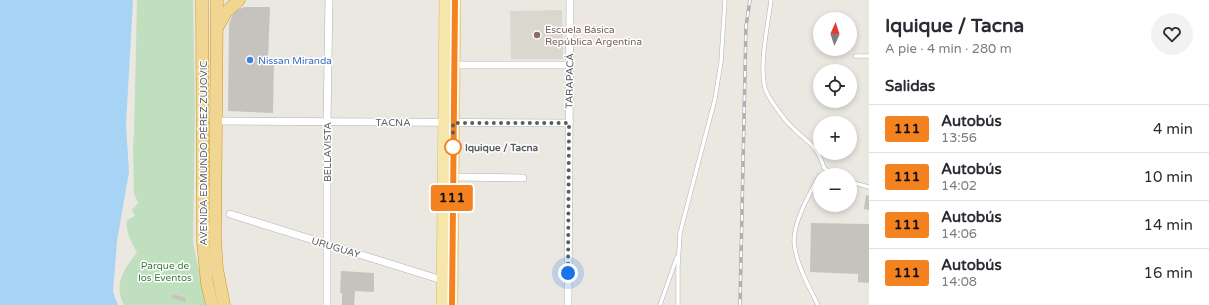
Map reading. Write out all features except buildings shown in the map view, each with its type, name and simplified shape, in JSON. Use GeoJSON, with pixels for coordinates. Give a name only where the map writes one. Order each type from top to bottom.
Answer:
{"type":"FeatureCollection","features":[{"type":"Feature","properties":{"kind":"highway","name":"AVENIDA EDMUNDO PÉREZ ZUJOVIC"},"geometry":{"type":"LineString","coordinates":[[202,0],[202,242],[207,284],[212,305]]}},
{"type":"Feature","properties":{"kind":"highway","name":"AVENIDA EDMUNDO PÉREZ ZUJOVIC"},"geometry":{"type":"LineString","coordinates":[[217,0],[215,251],[224,305]]}},
{"type":"Feature","properties":{"kind":"highway"},"geometry":{"type":"LineString","coordinates":[[217,27],[226,12],[239,0]]}},
{"type":"Feature","properties":{"kind":"main road"},"geometry":{"type":"LineString","coordinates":[[442,305],[448,123],[445,0]]}},
{"type":"Feature","properties":{"kind":"main road"},"geometry":{"type":"LineString","coordinates":[[452,305],[453,178],[448,123],[454,65],[455,0]]}},
{"type":"Feature","properties":{"kind":"street","name":"BELLAVISTA"},"geometry":{"type":"LineString","coordinates":[[327,305],[328,0]]}},
{"type":"Feature","properties":{"kind":"street","name":"TARAPACÁ"},"geometry":{"type":"LineString","coordinates":[[568,305],[570,0]]}},
{"type":"Feature","properties":{"kind":"street"},"geometry":{"type":"LineString","coordinates":[[454,65],[569,65]]}},
{"type":"Feature","properties":{"kind":"street","name":"TACNA"},"geometry":{"type":"LineString","coordinates":[[217,121],[569,123]]}},
{"type":"Feature","properties":{"kind":"street"},"geometry":{"type":"LineString","coordinates":[[453,178],[523,178]]}},
{"type":"Feature","properties":{"kind":"street","name":"URUGUAY"},"geometry":{"type":"LineString","coordinates":[[230,214],[442,280]]}},
{"type":"Feature","properties":{"kind":"lane"},"geometry":{"type":"LineString","coordinates":[[678,305],[680,233],[715,99],[721,62],[725,0]]}},
{"type":"Feature","properties":{"kind":"lane"},"geometry":{"type":"LineString","coordinates":[[771,0],[764,58],[763,73],[765,89],[793,128],[812,144],[820,156],[824,168]]}},
{"type":"Feature","properties":{"kind":"lane"},"geometry":{"type":"LineString","coordinates":[[857,56],[869,56]]}},
{"type":"Feature","properties":{"kind":"lane"},"geometry":{"type":"LineString","coordinates":[[857,184],[869,187]]}},
{"type":"Feature","properties":{"kind":"lane"},"geometry":{"type":"LineString","coordinates":[[813,188],[797,223],[794,241],[798,259],[818,305]]}},
{"type":"Feature","properties":{"kind":"lane"},"geometry":{"type":"LineString","coordinates":[[660,305],[679,252]]}},
{"type":"Feature","properties":{"kind":"shaded area","name":"Escuela Básica República Argentina"},"geometry":{"type":"Polygon","coordinates":[[[562,10],[563,59],[511,59],[510,11],[562,10]]]}},
{"type":"Feature","properties":{"kind":"green space","name":"Parque de los Eventos"},"geometry":{"type":"Polygon","coordinates":[[[137,0],[193,0],[195,110],[193,242],[206,305],[124,305],[121,298],[120,284],[124,271],[137,253],[129,237],[127,220],[135,216],[132,210],[138,203],[134,193],[133,146],[137,0]]]}},
{"type":"Feature","properties":{"kind":"water"},"geometry":{"type":"Polygon","coordinates":[[[0,0],[133,0],[126,125],[129,172],[117,241],[113,292],[118,305],[0,305],[0,0]]]}},
{"type":"Feature","properties":{"kind":"railway"},"geometry":{"type":"LineString","coordinates":[[740,305],[746,26],[750,0]]}},
{"type":"Feature","properties":{"kind":"bus line","name":"111"},"geometry":{"type":"LineString","coordinates":[[452,305],[455,0]]}},
{"type":"Feature","properties":{"kind":"place","name":"Escuela Básica República Argentina"},"geometry":{"type":"Point","coordinates":[537,35]}},
{"type":"Feature","properties":{"kind":"place","name":"Nissan Miranda"},"geometry":{"type":"Point","coordinates":[250,60]}},
{"type":"Feature","properties":{"kind":"place","name":"Iquique / Tacna"},"geometry":{"type":"Point","coordinates":[453,147]}},
{"type":"Feature","properties":{"kind":"route"},"geometry":{"type":"LineString","coordinates":[[453,147],[453,123],[569,123],[568,273]]}}]}
